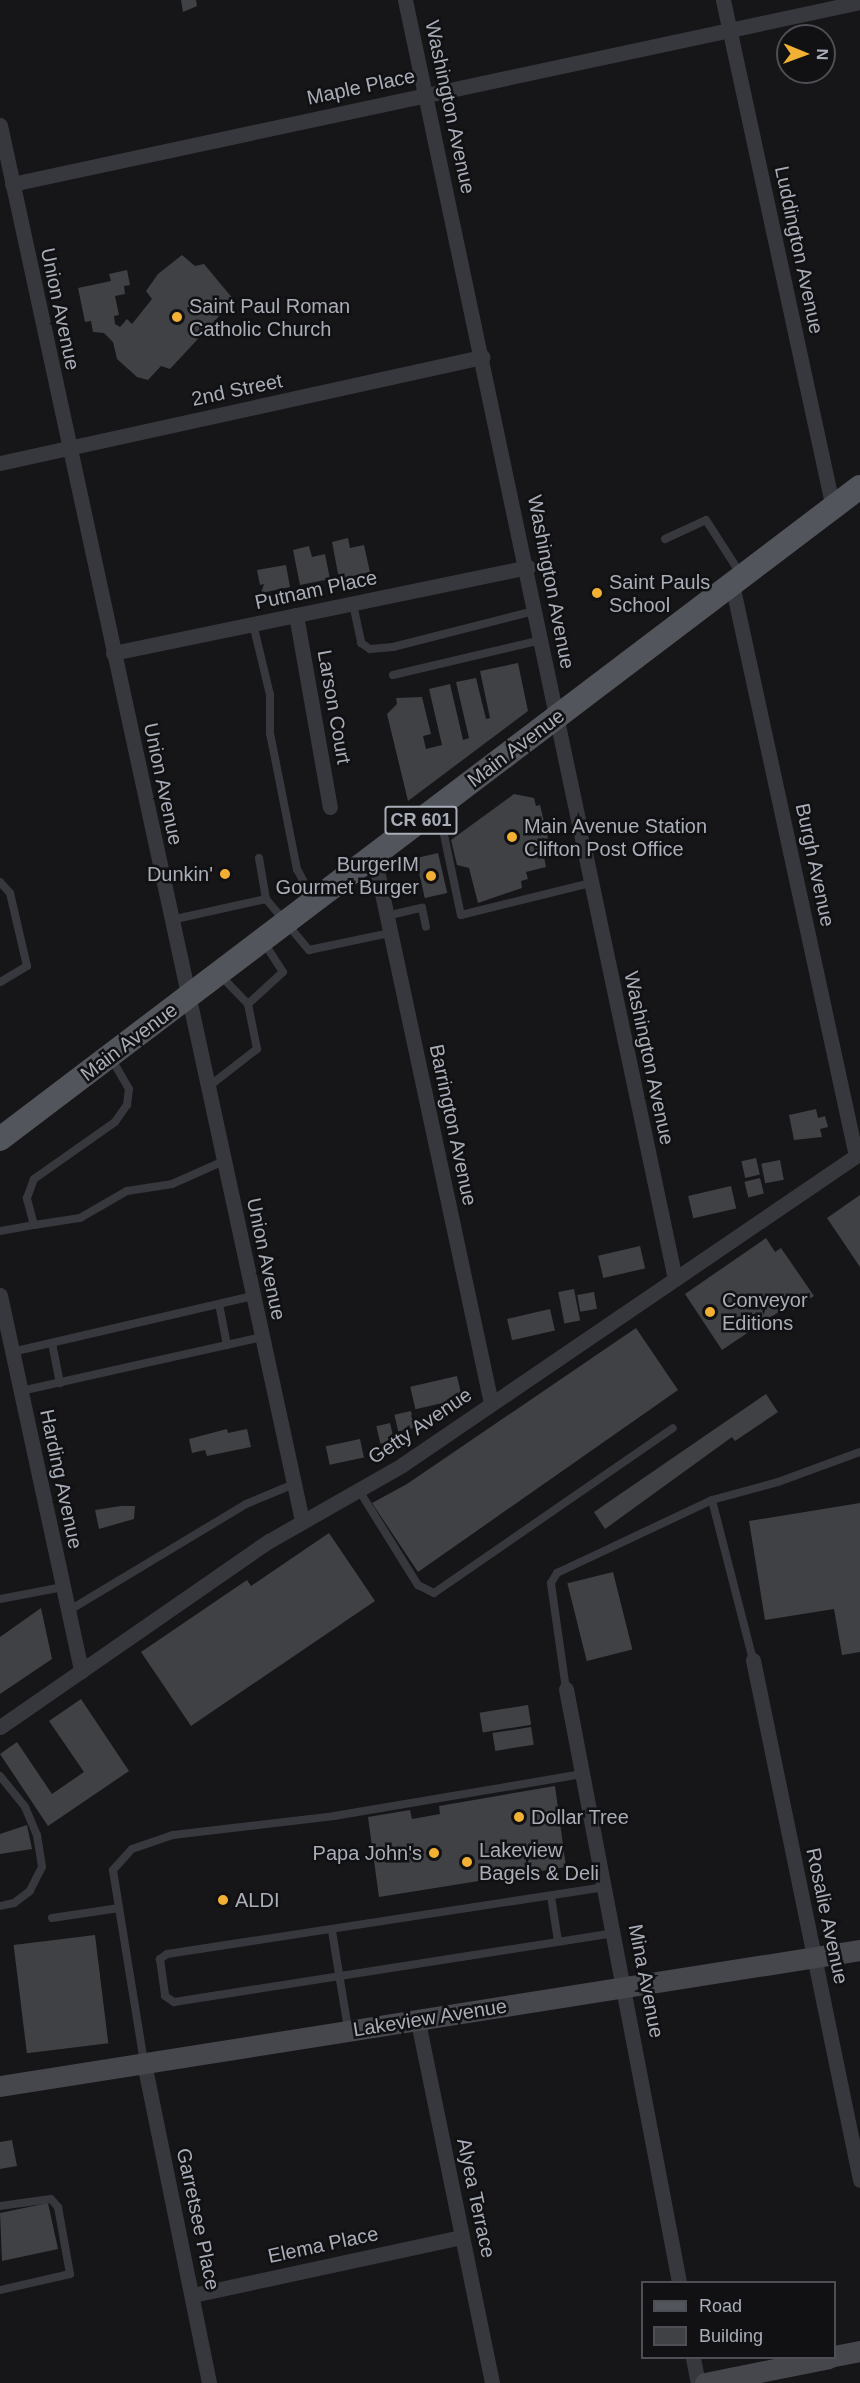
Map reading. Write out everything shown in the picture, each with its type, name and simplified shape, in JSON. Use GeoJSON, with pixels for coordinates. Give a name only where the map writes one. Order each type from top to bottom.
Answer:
{"type":"FeatureCollection","features":[{"type":"Feature","properties":{"kind":"main road","name":"Main Avenue"},"geometry":{"type":"LineString","coordinates":[[0,1139],[860,487]]}},
{"type":"Feature","properties":{"kind":"main road","name":"Lakeview Avenue"},"geometry":{"type":"LineString","coordinates":[[0,2086],[418,2022],[860,1950]]}},
{"type":"Feature","properties":{"kind":"main road"},"geometry":{"type":"LineString","coordinates":[[836,2356],[860,2351]]}},
{"type":"Feature","properties":{"kind":"main road"},"geometry":{"type":"LineString","coordinates":[[705,2383],[755,2378],[825,2359]]}},
{"type":"Feature","properties":{"kind":"street","name":"Washington Avenue"},"geometry":{"type":"LineString","coordinates":[[405,0],[528,567],[555,718],[675,1279]]}},
{"type":"Feature","properties":{"kind":"street","name":"Luddington Avenue"},"geometry":{"type":"LineString","coordinates":[[723,0],[833,508]]}},
{"type":"Feature","properties":{"kind":"street","name":"Maple Place"},"geometry":{"type":"LineString","coordinates":[[12,184],[860,2]]}},
{"type":"Feature","properties":{"kind":"street","name":"Union Avenue"},"geometry":{"type":"LineString","coordinates":[[0,126],[302,1521]]}},
{"type":"Feature","properties":{"kind":"street","name":"2nd Street"},"geometry":{"type":"LineString","coordinates":[[0,463],[483,357]]}},
{"type":"Feature","properties":{"kind":"street","name":"Putnam Place"},"geometry":{"type":"LineString","coordinates":[[113,653],[528,567]]}},
{"type":"Feature","properties":{"kind":"street","name":"Burgh Avenue"},"geometry":{"type":"LineString","coordinates":[[737,580],[858,1154]]}},
{"type":"Feature","properties":{"kind":"street","name":"Larson Court"},"geometry":{"type":"LineString","coordinates":[[296,615],[330,807]]}},
{"type":"Feature","properties":{"kind":"street","name":"Barrington Avenue"},"geometry":{"type":"LineString","coordinates":[[374,856],[491,1403]]}},
{"type":"Feature","properties":{"kind":"street","name":"Getty Avenue"},"geometry":{"type":"LineString","coordinates":[[0,1727],[302,1521],[360,1492],[858,1154]]}},
{"type":"Feature","properties":{"kind":"street","name":"Harding Avenue"},"geometry":{"type":"LineString","coordinates":[[0,1295],[81,1671]]}},
{"type":"Feature","properties":{"kind":"street","name":"Rosalie Avenue"},"geometry":{"type":"LineString","coordinates":[[753,1660],[860,2180]]}},
{"type":"Feature","properties":{"kind":"street","name":"Mina Avenue"},"geometry":{"type":"LineString","coordinates":[[566,1689],[626,1987],[680,2281]]}},
{"type":"Feature","properties":{"kind":"street","name":"Alyea Terrace"},"geometry":{"type":"LineString","coordinates":[[418,2022],[492,2383]]}},
{"type":"Feature","properties":{"kind":"street","name":"Garretsee Place"},"geometry":{"type":"LineString","coordinates":[[144,2063],[193,2295],[209,2383]]}},
{"type":"Feature","properties":{"kind":"street","name":"Elema Place"},"geometry":{"type":"LineString","coordinates":[[193,2295],[462,2237]]}},
{"type":"Feature","properties":{"kind":"street"},"geometry":{"type":"LineString","coordinates":[[693,2359],[698,2383]]}},
{"type":"Feature","properties":{"kind":"lane"},"geometry":{"type":"LineString","coordinates":[[665,538],[706,520],[737,580]]}},
{"type":"Feature","properties":{"kind":"lane"},"geometry":{"type":"LineString","coordinates":[[353,603],[360,643],[370,649],[393,647],[536,611]]}},
{"type":"Feature","properties":{"kind":"lane"},"geometry":{"type":"LineString","coordinates":[[253,624],[270,695],[270,733],[297,869],[314,901]]}},
{"type":"Feature","properties":{"kind":"lane"},"geometry":{"type":"LineString","coordinates":[[393,675],[542,640]]}},
{"type":"Feature","properties":{"kind":"lane"},"geometry":{"type":"LineString","coordinates":[[438,807],[461,915],[590,883]]}},
{"type":"Feature","properties":{"kind":"lane"},"geometry":{"type":"LineString","coordinates":[[259,858],[266,899],[309,950],[390,933]]}},
{"type":"Feature","properties":{"kind":"lane"},"geometry":{"type":"LineString","coordinates":[[0,882],[10,893],[27,966],[0,982]]}},
{"type":"Feature","properties":{"kind":"lane"},"geometry":{"type":"LineString","coordinates":[[171,920],[266,899]]}},
{"type":"Feature","properties":{"kind":"lane"},"geometry":{"type":"LineString","coordinates":[[387,916],[422,908],[426,927]]}},
{"type":"Feature","properties":{"kind":"lane"},"geometry":{"type":"LineString","coordinates":[[248,1004],[283,972],[262,940]]}},
{"type":"Feature","properties":{"kind":"lane"},"geometry":{"type":"LineString","coordinates":[[207,1087],[257,1049],[248,1004],[219,973]]}},
{"type":"Feature","properties":{"kind":"lane"},"geometry":{"type":"LineString","coordinates":[[34,1225],[27,1198],[34,1179],[115,1122],[127,1105],[129,1089],[110,1055]]}},
{"type":"Feature","properties":{"kind":"lane"},"geometry":{"type":"LineString","coordinates":[[0,1231],[80,1218],[127,1191],[172,1184],[224,1161]]}},
{"type":"Feature","properties":{"kind":"lane"},"geometry":{"type":"LineString","coordinates":[[12,1352],[253,1296]]}},
{"type":"Feature","properties":{"kind":"lane"},"geometry":{"type":"LineString","coordinates":[[219,1304],[227,1345]]}},
{"type":"Feature","properties":{"kind":"lane"},"geometry":{"type":"LineString","coordinates":[[21,1391],[262,1336]]}},
{"type":"Feature","properties":{"kind":"lane"},"geometry":{"type":"LineString","coordinates":[[52,1343],[60,1383]]}},
{"type":"Feature","properties":{"kind":"lane"},"geometry":{"type":"LineString","coordinates":[[360,1492],[418,1585],[434,1593],[673,1428]]}},
{"type":"Feature","properties":{"kind":"lane"},"geometry":{"type":"LineString","coordinates":[[566,1689],[551,1583],[557,1573],[712,1500],[778,1482],[860,1452]]}},
{"type":"Feature","properties":{"kind":"lane"},"geometry":{"type":"LineString","coordinates":[[68,1611],[246,1504],[294,1484]]}},
{"type":"Feature","properties":{"kind":"lane"},"geometry":{"type":"LineString","coordinates":[[712,1500],[753,1660]]}},
{"type":"Feature","properties":{"kind":"lane"},"geometry":{"type":"LineString","coordinates":[[0,1599],[63,1587]]}},
{"type":"Feature","properties":{"kind":"lane"},"geometry":{"type":"LineString","coordinates":[[144,2063],[113,1870],[132,1849],[173,1835],[334,1816],[584,1774]]}},
{"type":"Feature","properties":{"kind":"lane"},"geometry":{"type":"LineString","coordinates":[[0,1906],[14,1903],[30,1891],[42,1867],[37,1835],[25,1807],[1,1781]]}},
{"type":"Feature","properties":{"kind":"lane"},"geometry":{"type":"LineString","coordinates":[[606,1887],[332,1931],[167,1954],[160,1959],[165,1996],[174,2002],[615,1933]]}},
{"type":"Feature","properties":{"kind":"lane"},"geometry":{"type":"LineString","coordinates":[[551,1896],[558,1941]]}},
{"type":"Feature","properties":{"kind":"lane"},"geometry":{"type":"LineString","coordinates":[[52,1918],[119,1908]]}},
{"type":"Feature","properties":{"kind":"lane"},"geometry":{"type":"LineString","coordinates":[[332,1931],[348,2031]]}},
{"type":"Feature","properties":{"kind":"lane"},"geometry":{"type":"LineString","coordinates":[[0,2205],[51,2199],[58,2207],[70,2274],[0,2290]]}},
{"type":"Feature","properties":{"kind":"building"},"geometry":{"type":"Polygon","coordinates":[[[181,0],[196,0],[197,6],[183,12],[181,0]]]}},
{"type":"Feature","properties":{"kind":"building","name":"Saint Paul Roman Catholic Church"},"geometry":{"type":"Polygon","coordinates":[[[182,255],[195,266],[204,264],[234,300],[170,369],[161,366],[148,380],[137,377],[117,359],[113,342],[104,333],[93,332],[91,321],[85,322],[78,288],[111,281],[109,274],[127,270],[130,285],[124,286],[125,294],[115,296],[119,315],[114,316],[115,324],[120,327],[127,319],[132,324],[152,299],[146,291],[158,274],[182,255]]]}},
{"type":"Feature","properties":{"kind":"building"},"geometry":{"type":"Polygon","coordinates":[[[348,538],[350,548],[364,545],[370,572],[339,579],[332,542],[348,538]]]}},
{"type":"Feature","properties":{"kind":"building"},"geometry":{"type":"Polygon","coordinates":[[[309,546],[312,557],[325,554],[330,579],[300,585],[293,550],[309,546]]]}},
{"type":"Feature","properties":{"kind":"building"},"geometry":{"type":"Polygon","coordinates":[[[286,565],[290,587],[261,593],[264,584],[260,585],[257,570],[286,565]]]}},
{"type":"Feature","properties":{"kind":"building"},"geometry":{"type":"Polygon","coordinates":[[[518,663],[528,711],[408,801],[387,714],[397,704],[396,698],[422,697],[431,734],[423,736],[426,749],[442,745],[429,689],[450,684],[463,740],[469,738],[456,682],[476,678],[486,719],[490,718],[480,671],[518,663]]]}},
{"type":"Feature","properties":{"kind":"building"},"geometry":{"type":"Polygon","coordinates":[[[514,794],[534,798],[536,806],[540,805],[552,855],[544,857],[546,867],[526,872],[528,879],[521,881],[522,888],[478,903],[469,868],[457,865],[451,840],[514,794]]]}},
{"type":"Feature","properties":{"kind":"building","name":"BurgerIM Gourmet Burger"},"geometry":{"type":"Polygon","coordinates":[[[438,853],[447,893],[425,898],[416,858],[438,853]]]}},
{"type":"Feature","properties":{"kind":"building"},"geometry":{"type":"Polygon","coordinates":[[[816,1109],[818,1118],[825,1116],[828,1127],[820,1129],[822,1137],[794,1140],[789,1115],[816,1109]]]}},
{"type":"Feature","properties":{"kind":"building"},"geometry":{"type":"Polygon","coordinates":[[[756,1158],[760,1175],[745,1178],[741,1161],[756,1158]]]}},
{"type":"Feature","properties":{"kind":"building"},"geometry":{"type":"Polygon","coordinates":[[[780,1160],[784,1180],[765,1183],[761,1164],[780,1160]]]}},
{"type":"Feature","properties":{"kind":"building"},"geometry":{"type":"Polygon","coordinates":[[[760,1178],[764,1194],[748,1197],[744,1182],[760,1178]]]}},
{"type":"Feature","properties":{"kind":"building"},"geometry":{"type":"Polygon","coordinates":[[[731,1186],[736,1208],[693,1218],[688,1196],[731,1186]]]}},
{"type":"Feature","properties":{"kind":"building"},"geometry":{"type":"Polygon","coordinates":[[[860,1195],[860,1267],[827,1218],[860,1195]]]}},
{"type":"Feature","properties":{"kind":"building"},"geometry":{"type":"Polygon","coordinates":[[[766,1238],[775,1252],[781,1248],[814,1296],[793,1310],[789,1305],[722,1350],[685,1294],[766,1238]]]}},
{"type":"Feature","properties":{"kind":"building"},"geometry":{"type":"Polygon","coordinates":[[[640,1246],[645,1268],[603,1278],[598,1256],[640,1246]]]}},
{"type":"Feature","properties":{"kind":"building"},"geometry":{"type":"Polygon","coordinates":[[[574,1289],[580,1320],[564,1323],[558,1292],[574,1289]]]}},
{"type":"Feature","properties":{"kind":"building"},"geometry":{"type":"Polygon","coordinates":[[[594,1292],[597,1309],[580,1312],[577,1295],[594,1292]]]}},
{"type":"Feature","properties":{"kind":"building"},"geometry":{"type":"Polygon","coordinates":[[[550,1309],[555,1330],[512,1340],[507,1319],[550,1309]]]}},
{"type":"Feature","properties":{"kind":"building"},"geometry":{"type":"Polygon","coordinates":[[[636,1328],[678,1390],[418,1572],[372,1503],[407,1484],[636,1328]]]}},
{"type":"Feature","properties":{"kind":"building"},"geometry":{"type":"Polygon","coordinates":[[[457,1376],[462,1398],[415,1409],[410,1387],[457,1376]]]}},
{"type":"Feature","properties":{"kind":"building"},"geometry":{"type":"Polygon","coordinates":[[[766,1394],[778,1412],[735,1441],[732,1437],[605,1529],[594,1512],[766,1394]]]}},
{"type":"Feature","properties":{"kind":"building"},"geometry":{"type":"Polygon","coordinates":[[[411,1411],[415,1428],[398,1431],[394,1415],[411,1411]]]}},
{"type":"Feature","properties":{"kind":"building"},"geometry":{"type":"Polygon","coordinates":[[[390,1423],[394,1441],[380,1444],[376,1426],[390,1423]]]}},
{"type":"Feature","properties":{"kind":"building"},"geometry":{"type":"Polygon","coordinates":[[[227,1429],[228,1433],[247,1429],[251,1447],[207,1456],[205,1450],[192,1453],[189,1439],[227,1429]]]}},
{"type":"Feature","properties":{"kind":"building"},"geometry":{"type":"Polygon","coordinates":[[[360,1439],[364,1458],[330,1465],[326,1446],[360,1439]]]}},
{"type":"Feature","properties":{"kind":"building"},"geometry":{"type":"Polygon","coordinates":[[[860,1503],[860,1652],[842,1655],[834,1609],[765,1620],[749,1521],[860,1503]]]}},
{"type":"Feature","properties":{"kind":"building"},"geometry":{"type":"Polygon","coordinates":[[[135,1506],[134,1519],[99,1529],[95,1510],[135,1506]]]}},
{"type":"Feature","properties":{"kind":"building"},"geometry":{"type":"Polygon","coordinates":[[[329,1533],[375,1601],[191,1726],[141,1652],[247,1580],[251,1586],[329,1533]]]}},
{"type":"Feature","properties":{"kind":"building"},"geometry":{"type":"Polygon","coordinates":[[[613,1572],[632,1650],[587,1661],[567,1583],[613,1572]]]}},
{"type":"Feature","properties":{"kind":"building"},"geometry":{"type":"Polygon","coordinates":[[[41,1608],[52,1659],[0,1694],[0,1637],[41,1608]]]}},
{"type":"Feature","properties":{"kind":"building"},"geometry":{"type":"Polygon","coordinates":[[[81,1699],[129,1771],[48,1826],[0,1754],[17,1742],[52,1794],[84,1772],[49,1721],[81,1699]]]}},
{"type":"Feature","properties":{"kind":"building"},"geometry":{"type":"Polygon","coordinates":[[[528,1705],[531,1725],[483,1732],[480,1713],[528,1705]]]}},
{"type":"Feature","properties":{"kind":"building"},"geometry":{"type":"Polygon","coordinates":[[[531,1727],[534,1745],[495,1751],[492,1733],[531,1727]]]}},
{"type":"Feature","properties":{"kind":"building"},"geometry":{"type":"Polygon","coordinates":[[[555,1786],[566,1867],[379,1897],[368,1817],[410,1810],[412,1819],[440,1814],[439,1806],[555,1786]]]}},
{"type":"Feature","properties":{"kind":"building"},"geometry":{"type":"Polygon","coordinates":[[[27,1825],[32,1849],[0,1854],[0,1834],[27,1825]]]}},
{"type":"Feature","properties":{"kind":"building"},"geometry":{"type":"Polygon","coordinates":[[[95,1935],[108,2043],[27,2053],[14,1945],[95,1935]]]}},
{"type":"Feature","properties":{"kind":"building"},"geometry":{"type":"Polygon","coordinates":[[[12,2140],[17,2166],[0,2169],[0,2142],[12,2140]]]}},
{"type":"Feature","properties":{"kind":"building"},"geometry":{"type":"Polygon","coordinates":[[[48,2203],[58,2249],[2,2261],[0,2213],[48,2203]]]}},
{"type":"Feature","properties":{"kind":"place","name":"Saint Paul Roman Catholic Church"},"geometry":{"type":"Point","coordinates":[177,317]}},
{"type":"Feature","properties":{"kind":"place","name":"Saint Pauls School"},"geometry":{"type":"Point","coordinates":[597,593]}},
{"type":"Feature","properties":{"kind":"place","name":"Main Avenue Station Clifton Post Office"},"geometry":{"type":"Point","coordinates":[512,837]}},
{"type":"Feature","properties":{"kind":"place","name":"Dunkin'"},"geometry":{"type":"Point","coordinates":[225,874]}},
{"type":"Feature","properties":{"kind":"place","name":"BurgerIM Gourmet Burger"},"geometry":{"type":"Point","coordinates":[431,876]}},
{"type":"Feature","properties":{"kind":"place","name":"Conveyor Editions"},"geometry":{"type":"Point","coordinates":[710,1312]}},
{"type":"Feature","properties":{"kind":"place","name":"Dollar Tree"},"geometry":{"type":"Point","coordinates":[519,1817]}},
{"type":"Feature","properties":{"kind":"place","name":"Papa John's"},"geometry":{"type":"Point","coordinates":[434,1853]}},
{"type":"Feature","properties":{"kind":"place","name":"Lakeview Bagels & Deli"},"geometry":{"type":"Point","coordinates":[467,1862]}},
{"type":"Feature","properties":{"kind":"place","name":"ALDI"},"geometry":{"type":"Point","coordinates":[223,1900]}}]}
